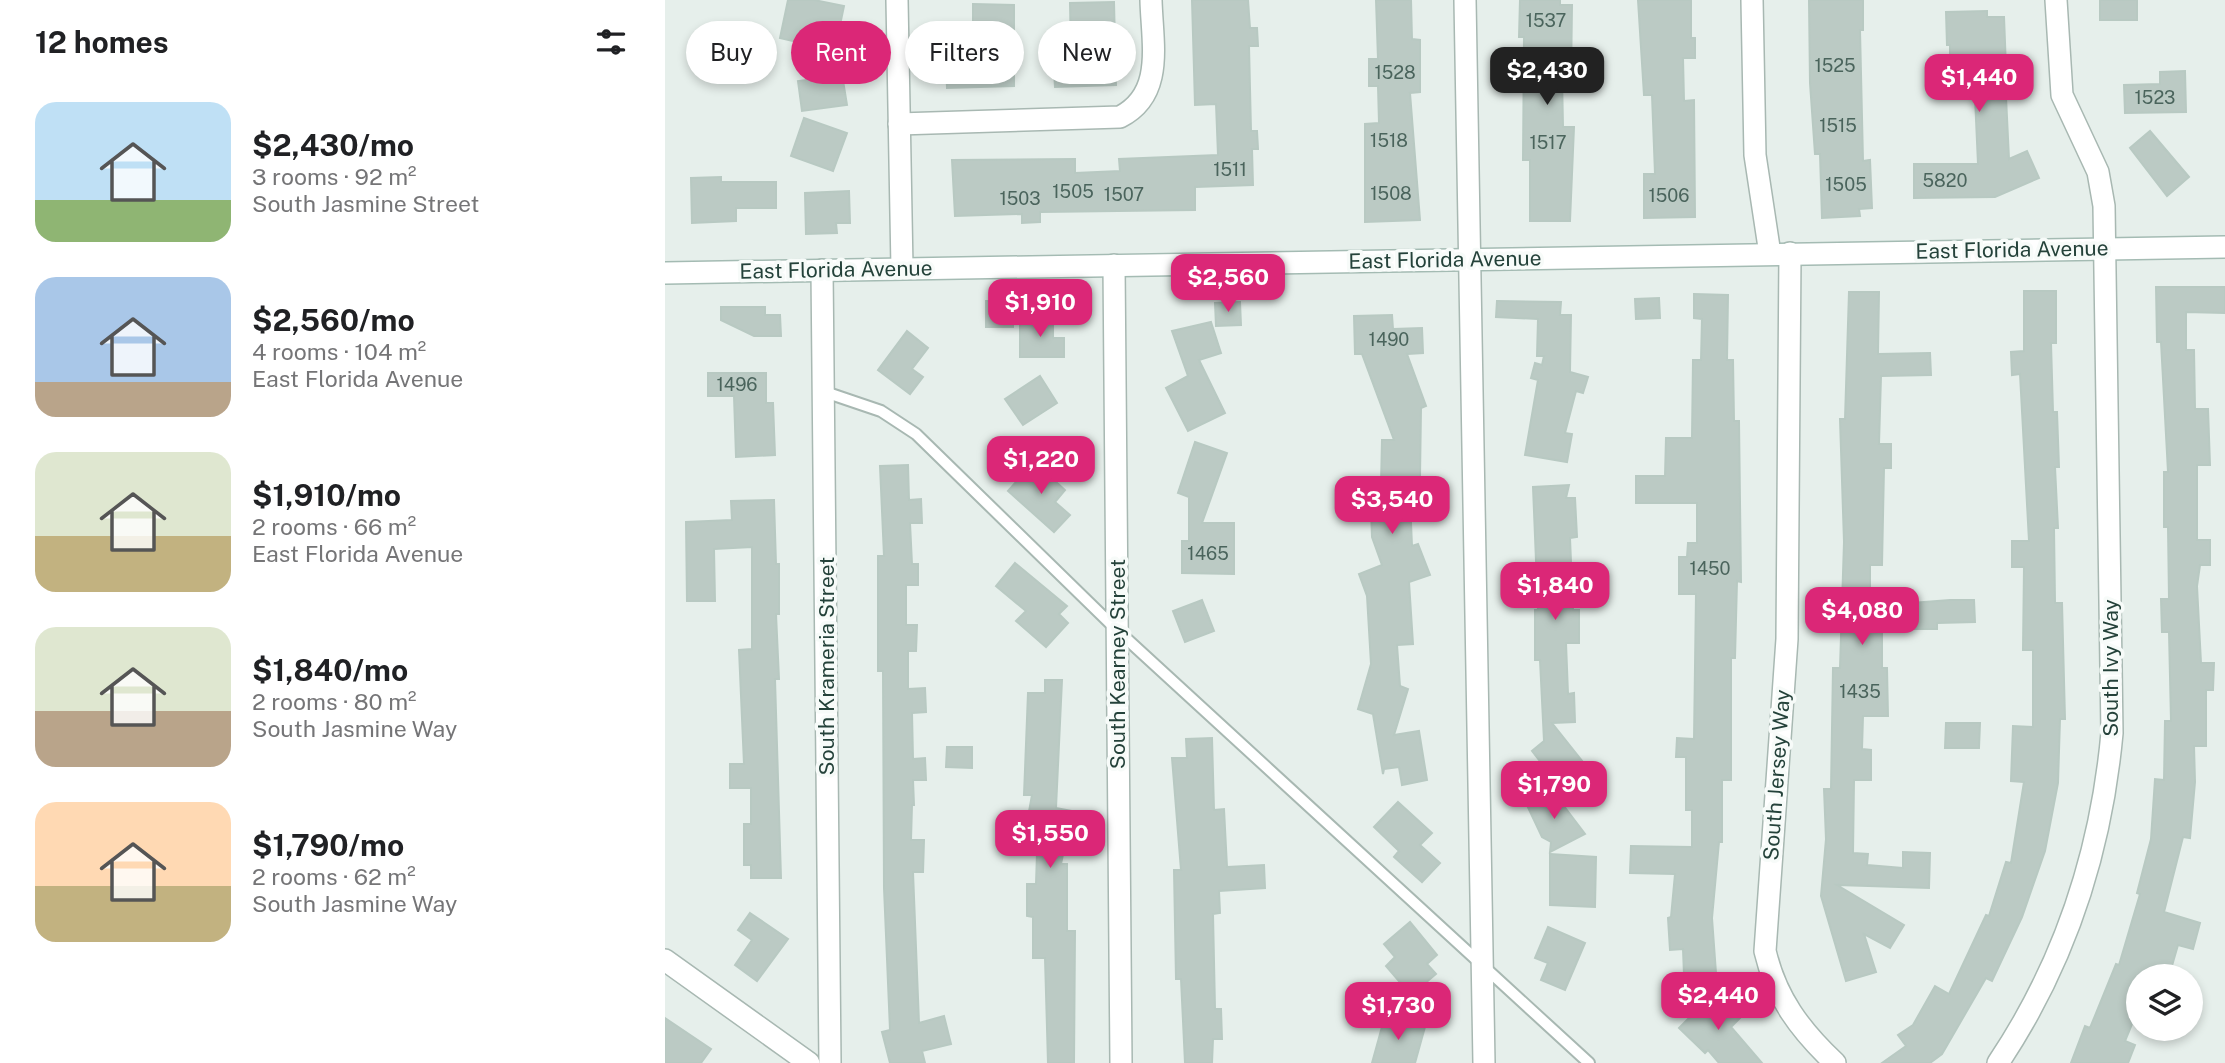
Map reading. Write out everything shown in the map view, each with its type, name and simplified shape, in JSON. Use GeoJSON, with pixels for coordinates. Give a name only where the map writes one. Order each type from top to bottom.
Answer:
{"type":"FeatureCollection","features":[{"type":"Feature","properties":{"kind":"street"},"geometry":{"type":"LineString","coordinates":[[897,0],[902,268]]}},
{"type":"Feature","properties":{"kind":"street"},"geometry":{"type":"LineString","coordinates":[[899,124],[1120,117],[1140,105],[1151,85],[1151,0]]}},
{"type":"Feature","properties":{"kind":"street"},"geometry":{"type":"LineString","coordinates":[[1465,0],[1485,1063]]}},
{"type":"Feature","properties":{"kind":"street","name":"South Jersey Way"},"geometry":{"type":"LineString","coordinates":[[1752,0],[1755,155],[1780,254],[1787,639],[1765,951],[1775,985],[1791,1016],[1835,1063]]}},
{"type":"Feature","properties":{"kind":"street","name":"South Ivy Way"},"geometry":{"type":"LineString","coordinates":[[1998,1063],[2034,1005],[2060,949],[2085,880],[2105,797],[2113,694],[2106,249],[2100,180],[2063,95],[2056,0]]}},
{"type":"Feature","properties":{"kind":"street","name":"East Florida Avenue"},"geometry":{"type":"LineString","coordinates":[[665,273],[2225,247]]}},
{"type":"Feature","properties":{"kind":"street","name":"South Kearney Street"},"geometry":{"type":"LineString","coordinates":[[1114,265],[1121,1063]]}},
{"type":"Feature","properties":{"kind":"street","name":"South Krameria Street"},"geometry":{"type":"LineString","coordinates":[[822,270],[830,1063]]}},
{"type":"Feature","properties":{"kind":"street"},"geometry":{"type":"LineString","coordinates":[[665,960],[809,1063]]}},
{"type":"Feature","properties":{"kind":"lane"},"geometry":{"type":"LineString","coordinates":[[825,392],[881,411],[916,434],[1118,631],[1483,962],[1589,1063]]}},
{"type":"Feature","properties":{"kind":"building"},"geometry":{"type":"Polygon","coordinates":[[[788,0],[814,0],[844,6],[841,21],[791,21],[791,41],[780,38],[788,0]]]}},
{"type":"Feature","properties":{"kind":"building"},"geometry":{"type":"Polygon","coordinates":[[[1192,0],[1248,0],[1250,28],[1257,28],[1258,46],[1249,46],[1251,131],[1257,131],[1258,149],[1252,149],[1253,185],[1195,187],[1195,210],[1040,212],[1040,222],[1022,223],[1022,214],[955,216],[952,160],[1075,159],[1075,173],[1120,171],[1119,159],[1218,155],[1216,104],[1195,105],[1192,0]]]}},
{"type":"Feature","properties":{"kind":"building"},"geometry":{"type":"Polygon","coordinates":[[[1376,0],[1411,0],[1412,39],[1420,40],[1420,92],[1410,93],[1420,220],[1365,222],[1365,124],[1379,123],[1378,86],[1369,86],[1369,59],[1378,59],[1376,0]]]}},
{"type":"Feature","properties":{"kind":"building"},"geometry":{"type":"Polygon","coordinates":[[[1520,0],[1560,0],[1560,5],[1572,5],[1571,78],[1562,77],[1563,127],[1574,127],[1570,221],[1530,221],[1530,160],[1523,160],[1524,37],[1519,37],[1520,0]]]}},
{"type":"Feature","properties":{"kind":"building"},"geometry":{"type":"Polygon","coordinates":[[[1638,0],[1691,0],[1691,38],[1695,38],[1695,58],[1683,58],[1684,101],[1694,100],[1695,217],[1644,218],[1644,174],[1655,174],[1652,95],[1644,95],[1638,0]]]}},
{"type":"Feature","properties":{"kind":"building"},"geometry":{"type":"Polygon","coordinates":[[[1809,0],[1863,0],[1863,30],[1860,30],[1863,161],[1870,160],[1872,208],[1859,209],[1860,216],[1822,218],[1820,154],[1815,154],[1810,83],[1809,0]]]}},
{"type":"Feature","properties":{"kind":"building"},"geometry":{"type":"Polygon","coordinates":[[[2100,0],[2137,0],[2137,20],[2100,20],[2100,0]]]}},
{"type":"Feature","properties":{"kind":"building"},"geometry":{"type":"Polygon","coordinates":[[[1114,2],[1114,21],[1070,21],[1070,3],[1114,2]]]}},
{"type":"Feature","properties":{"kind":"building"},"geometry":{"type":"Polygon","coordinates":[[[973,4],[1014,5],[1014,21],[973,21],[973,4]]]}},
{"type":"Feature","properties":{"kind":"building"},"geometry":{"type":"Polygon","coordinates":[[[1987,11],[1987,17],[2004,17],[2006,68],[2010,68],[2011,97],[2006,97],[2009,159],[2027,151],[2039,178],[1995,197],[1914,198],[1914,164],[1978,164],[1975,97],[1950,97],[1950,45],[1947,45],[1946,12],[1987,11]]]}},
{"type":"Feature","properties":{"kind":"building"},"geometry":{"type":"Polygon","coordinates":[[[2185,71],[2186,112],[2125,113],[2124,85],[2160,84],[2160,72],[2185,71]]]}},
{"type":"Feature","properties":{"kind":"building"},"geometry":{"type":"Polygon","coordinates":[[[798,84],[844,84],[847,105],[802,111],[798,84]]]}},
{"type":"Feature","properties":{"kind":"building"},"geometry":{"type":"Polygon","coordinates":[[[947,84],[1014,84],[1014,86],[947,88],[947,84]]]}},
{"type":"Feature","properties":{"kind":"building"},"geometry":{"type":"Polygon","coordinates":[[[1055,84],[1116,84],[1116,85],[1055,87],[1055,84]]]}},
{"type":"Feature","properties":{"kind":"building"},"geometry":{"type":"Polygon","coordinates":[[[804,118],[847,133],[833,171],[791,156],[804,118]]]}},
{"type":"Feature","properties":{"kind":"building"},"geometry":{"type":"Polygon","coordinates":[[[2150,131],[2189,177],[2167,196],[2130,148],[2150,131]]]}},
{"type":"Feature","properties":{"kind":"building"},"geometry":{"type":"Polygon","coordinates":[[[721,177],[721,182],[776,182],[776,208],[736,208],[736,221],[692,223],[691,178],[721,177]]]}},
{"type":"Feature","properties":{"kind":"building"},"geometry":{"type":"Polygon","coordinates":[[[849,191],[850,223],[836,223],[837,233],[806,234],[805,193],[849,191]]]}},
{"type":"Feature","properties":{"kind":"building"},"geometry":{"type":"Polygon","coordinates":[[[2156,287],[2225,287],[2225,313],[2186,312],[2186,350],[2194,350],[2195,409],[2208,409],[2210,465],[2197,465],[2197,540],[2210,540],[2210,565],[2200,565],[2197,586],[2201,663],[2214,663],[2213,690],[2206,690],[2206,746],[2194,746],[2195,782],[2190,838],[2183,837],[2164,912],[2200,923],[2193,949],[2178,945],[2172,964],[2126,964],[2125,1041],[2135,1045],[2128,1063],[2071,1063],[2085,1026],[2090,1028],[2116,964],[2119,965],[2140,894],[2137,893],[2151,839],[2155,779],[2164,780],[2165,721],[2171,721],[2169,632],[2162,632],[2161,599],[2169,599],[2168,527],[2164,527],[2164,472],[2168,472],[2161,342],[2157,342],[2156,287]]]}},
{"type":"Feature","properties":{"kind":"building"},"geometry":{"type":"Polygon","coordinates":[[[2024,291],[2056,291],[2056,343],[2051,343],[2053,412],[2057,412],[2059,467],[2055,467],[2058,528],[2054,528],[2055,603],[2062,603],[2065,719],[2060,719],[2058,783],[2045,851],[2022,917],[1992,981],[1986,978],[1942,1054],[1930,1063],[1882,1063],[1906,1046],[1898,1035],[1913,1025],[1935,986],[1949,994],[1986,915],[1989,916],[2006,862],[2011,863],[2024,782],[2011,781],[2013,726],[2033,727],[2033,650],[2023,650],[2024,567],[2012,567],[2012,541],[2029,541],[2020,374],[2012,375],[2011,352],[2024,351],[2024,291]]]}},
{"type":"Feature","properties":{"kind":"building"},"geometry":{"type":"Polygon","coordinates":[[[1849,292],[1879,292],[1878,354],[1930,353],[1931,375],[1881,376],[1879,444],[1891,444],[1891,468],[1884,468],[1882,565],[1870,565],[1870,600],[1875,600],[1875,627],[1882,626],[1882,668],[1887,668],[1888,716],[1863,716],[1862,749],[1871,750],[1871,780],[1854,780],[1853,853],[1868,854],[1867,865],[1903,868],[1903,852],[1930,853],[1929,888],[1837,885],[1904,925],[1890,948],[1864,934],[1876,972],[1846,981],[1821,896],[1826,839],[1824,789],[1831,789],[1833,668],[1840,668],[1844,542],[1840,419],[1845,419],[1849,292]]]}},
{"type":"Feature","properties":{"kind":"building"},"geometry":{"type":"Polygon","coordinates":[[[1694,294],[1728,295],[1727,360],[1733,360],[1734,421],[1739,421],[1741,582],[1737,581],[1735,658],[1731,658],[1731,780],[1722,780],[1722,842],[1719,842],[1712,918],[1716,973],[1684,975],[1683,949],[1670,950],[1668,918],[1671,917],[1675,874],[1630,873],[1631,846],[1692,847],[1692,810],[1686,810],[1686,757],[1676,757],[1677,738],[1694,739],[1696,594],[1679,594],[1679,557],[1687,557],[1688,543],[1697,543],[1697,503],[1636,503],[1636,476],[1665,476],[1666,438],[1692,438],[1693,360],[1701,360],[1702,319],[1694,318],[1694,294]]]}},
{"type":"Feature","properties":{"kind":"building"},"geometry":{"type":"Polygon","coordinates":[[[1659,298],[1660,318],[1636,319],[1635,299],[1659,298]]]}},
{"type":"Feature","properties":{"kind":"building"},"geometry":{"type":"Polygon","coordinates":[[[986,301],[1013,301],[1013,327],[986,327],[986,301]]]}},
{"type":"Feature","properties":{"kind":"building"},"geometry":{"type":"Polygon","coordinates":[[[1497,301],[1561,302],[1560,315],[1571,315],[1570,372],[1588,377],[1583,393],[1576,391],[1565,433],[1572,434],[1567,462],[1525,455],[1538,380],[1531,378],[1535,363],[1542,365],[1544,356],[1537,356],[1538,319],[1496,317],[1497,301]]]}},
{"type":"Feature","properties":{"kind":"building"},"geometry":{"type":"Polygon","coordinates":[[[1240,302],[1241,325],[1216,326],[1215,303],[1240,302]]]}},
{"type":"Feature","properties":{"kind":"building"},"geometry":{"type":"Polygon","coordinates":[[[721,307],[765,307],[765,315],[780,315],[781,336],[754,336],[721,320],[721,307]]]}},
{"type":"Feature","properties":{"kind":"building"},"geometry":{"type":"Polygon","coordinates":[[[1392,315],[1393,329],[1422,328],[1423,353],[1407,354],[1426,406],[1421,408],[1420,477],[1400,477],[1402,523],[1411,523],[1412,546],[1418,544],[1430,575],[1409,582],[1413,644],[1397,645],[1400,686],[1408,689],[1394,735],[1419,731],[1427,780],[1402,785],[1399,767],[1384,769],[1383,774],[1373,714],[1358,709],[1371,664],[1367,596],[1359,574],[1382,565],[1372,537],[1371,509],[1360,510],[1359,486],[1381,485],[1382,440],[1394,440],[1362,354],[1355,354],[1354,316],[1392,315]]]}},
{"type":"Feature","properties":{"kind":"building"},"geometry":{"type":"Polygon","coordinates":[[[1020,318],[1053,318],[1053,338],[1064,338],[1064,357],[1020,357],[1020,318]]]}},
{"type":"Feature","properties":{"kind":"building"},"geometry":{"type":"Polygon","coordinates":[[[1211,322],[1221,353],[1199,360],[1225,413],[1188,431],[1166,388],[1188,376],[1172,331],[1211,322]]]}},
{"type":"Feature","properties":{"kind":"building"},"geometry":{"type":"Polygon","coordinates":[[[907,331],[928,348],[912,369],[923,377],[910,394],[878,370],[907,331]]]}},
{"type":"Feature","properties":{"kind":"building"},"geometry":{"type":"Polygon","coordinates":[[[708,373],[766,373],[766,403],[773,403],[775,455],[736,457],[734,396],[708,396],[708,373]]]}},
{"type":"Feature","properties":{"kind":"building"},"geometry":{"type":"Polygon","coordinates":[[[1040,376],[1057,403],[1023,425],[1005,399],[1040,376]]]}},
{"type":"Feature","properties":{"kind":"building"},"geometry":{"type":"Polygon","coordinates":[[[1195,442],[1227,453],[1202,523],[1234,523],[1234,574],[1182,573],[1182,541],[1189,541],[1189,497],[1178,493],[1195,442]]]}},
{"type":"Feature","properties":{"kind":"building"},"geometry":{"type":"Polygon","coordinates":[[[1034,462],[1065,490],[1055,502],[1070,515],[1054,532],[1008,491],[1034,462]]]}},
{"type":"Feature","properties":{"kind":"building"},"geometry":{"type":"Polygon","coordinates":[[[908,465],[909,500],[921,499],[922,523],[910,523],[912,564],[918,564],[918,585],[906,585],[906,625],[917,625],[916,651],[908,651],[908,689],[925,688],[926,712],[912,713],[913,759],[925,758],[926,780],[913,780],[912,805],[911,840],[924,840],[923,872],[913,872],[919,1023],[944,1016],[951,1044],[922,1051],[925,1063],[890,1063],[882,1032],[890,1030],[884,888],[883,671],[878,671],[878,556],[884,556],[880,466],[908,465]]]}},
{"type":"Feature","properties":{"kind":"building"},"geometry":{"type":"Polygon","coordinates":[[[1569,485],[1566,498],[1575,498],[1577,537],[1570,538],[1573,610],[1579,610],[1579,643],[1566,643],[1568,694],[1574,693],[1575,722],[1552,723],[1583,762],[1557,783],[1532,751],[1544,741],[1540,660],[1535,660],[1535,610],[1538,610],[1533,487],[1569,485]]]}},
{"type":"Feature","properties":{"kind":"building"},"geometry":{"type":"Polygon","coordinates":[[[774,500],[776,564],[779,564],[779,614],[776,614],[779,679],[775,679],[781,878],[751,878],[751,865],[744,865],[744,824],[751,824],[751,788],[730,788],[730,764],[744,764],[739,650],[752,649],[752,547],[714,549],[715,601],[687,601],[686,522],[732,520],[731,501],[774,500]]]}},
{"type":"Feature","properties":{"kind":"building"},"geometry":{"type":"Polygon","coordinates":[[[1015,563],[1067,606],[1059,614],[1068,623],[1046,647],[1016,621],[1026,611],[996,586],[1015,563]]]}},
{"type":"Feature","properties":{"kind":"building"},"geometry":{"type":"Polygon","coordinates":[[[1202,600],[1214,631],[1185,642],[1173,611],[1202,600]]]}},
{"type":"Feature","properties":{"kind":"building"},"geometry":{"type":"Polygon","coordinates":[[[1974,600],[1975,622],[1937,623],[1937,629],[1911,629],[1912,603],[1974,600]]]}},
{"type":"Feature","properties":{"kind":"building"},"geometry":{"type":"Polygon","coordinates":[[[1045,680],[1062,680],[1056,808],[1072,811],[1061,864],[1067,864],[1067,931],[1075,931],[1074,1063],[1048,1063],[1045,958],[1033,958],[1033,917],[1027,916],[1027,884],[1036,884],[1037,853],[1022,850],[1032,795],[1024,795],[1028,693],[1045,693],[1045,680]]]}},
{"type":"Feature","properties":{"kind":"building"},"geometry":{"type":"Polygon","coordinates":[[[1946,723],[1980,723],[1979,748],[1945,748],[1946,723]]]}},
{"type":"Feature","properties":{"kind":"building"},"geometry":{"type":"Polygon","coordinates":[[[1212,738],[1214,810],[1224,809],[1227,867],[1264,865],[1265,888],[1219,891],[1220,913],[1213,914],[1215,1009],[1221,1009],[1222,1039],[1213,1039],[1212,1063],[1185,1063],[1181,979],[1176,979],[1174,870],[1181,870],[1172,758],[1187,758],[1186,739],[1212,738]]]}},
{"type":"Feature","properties":{"kind":"building"},"geometry":{"type":"Polygon","coordinates":[[[947,747],[972,747],[972,768],[946,767],[947,747]]]}},
{"type":"Feature","properties":{"kind":"building"},"geometry":{"type":"Polygon","coordinates":[[[1554,793],[1585,834],[1550,852],[1551,842],[1542,837],[1525,801],[1554,793]]]}},
{"type":"Feature","properties":{"kind":"building"},"geometry":{"type":"Polygon","coordinates":[[[1398,802],[1432,833],[1420,845],[1440,863],[1422,882],[1394,857],[1399,851],[1374,827],[1398,802]]]}},
{"type":"Feature","properties":{"kind":"building"},"geometry":{"type":"Polygon","coordinates":[[[1550,854],[1596,857],[1595,907],[1550,905],[1550,854]]]}},
{"type":"Feature","properties":{"kind":"building"},"geometry":{"type":"Polygon","coordinates":[[[750,913],[788,939],[757,981],[735,965],[752,940],[738,930],[750,913]]]}},
{"type":"Feature","properties":{"kind":"building"},"geometry":{"type":"Polygon","coordinates":[[[1410,922],[1437,955],[1427,964],[1436,974],[1411,995],[1386,966],[1395,957],[1384,944],[1410,922]]]}},
{"type":"Feature","properties":{"kind":"building"},"geometry":{"type":"Polygon","coordinates":[[[1548,927],[1585,943],[1565,990],[1541,980],[1548,963],[1535,958],[1548,927]]]}},
{"type":"Feature","properties":{"kind":"building"},"geometry":{"type":"Polygon","coordinates":[[[1716,991],[1742,1016],[1731,1027],[1762,1063],[1719,1063],[1708,1050],[1705,1053],[1679,1028],[1716,991]]]}},
{"type":"Feature","properties":{"kind":"building"},"geometry":{"type":"Polygon","coordinates":[[[1385,1016],[1425,1027],[1415,1063],[1372,1063],[1385,1016]]]}},
{"type":"Feature","properties":{"kind":"building"},"geometry":{"type":"Polygon","coordinates":[[[665,1018],[711,1049],[701,1063],[665,1063],[665,1018]]]}}]}
